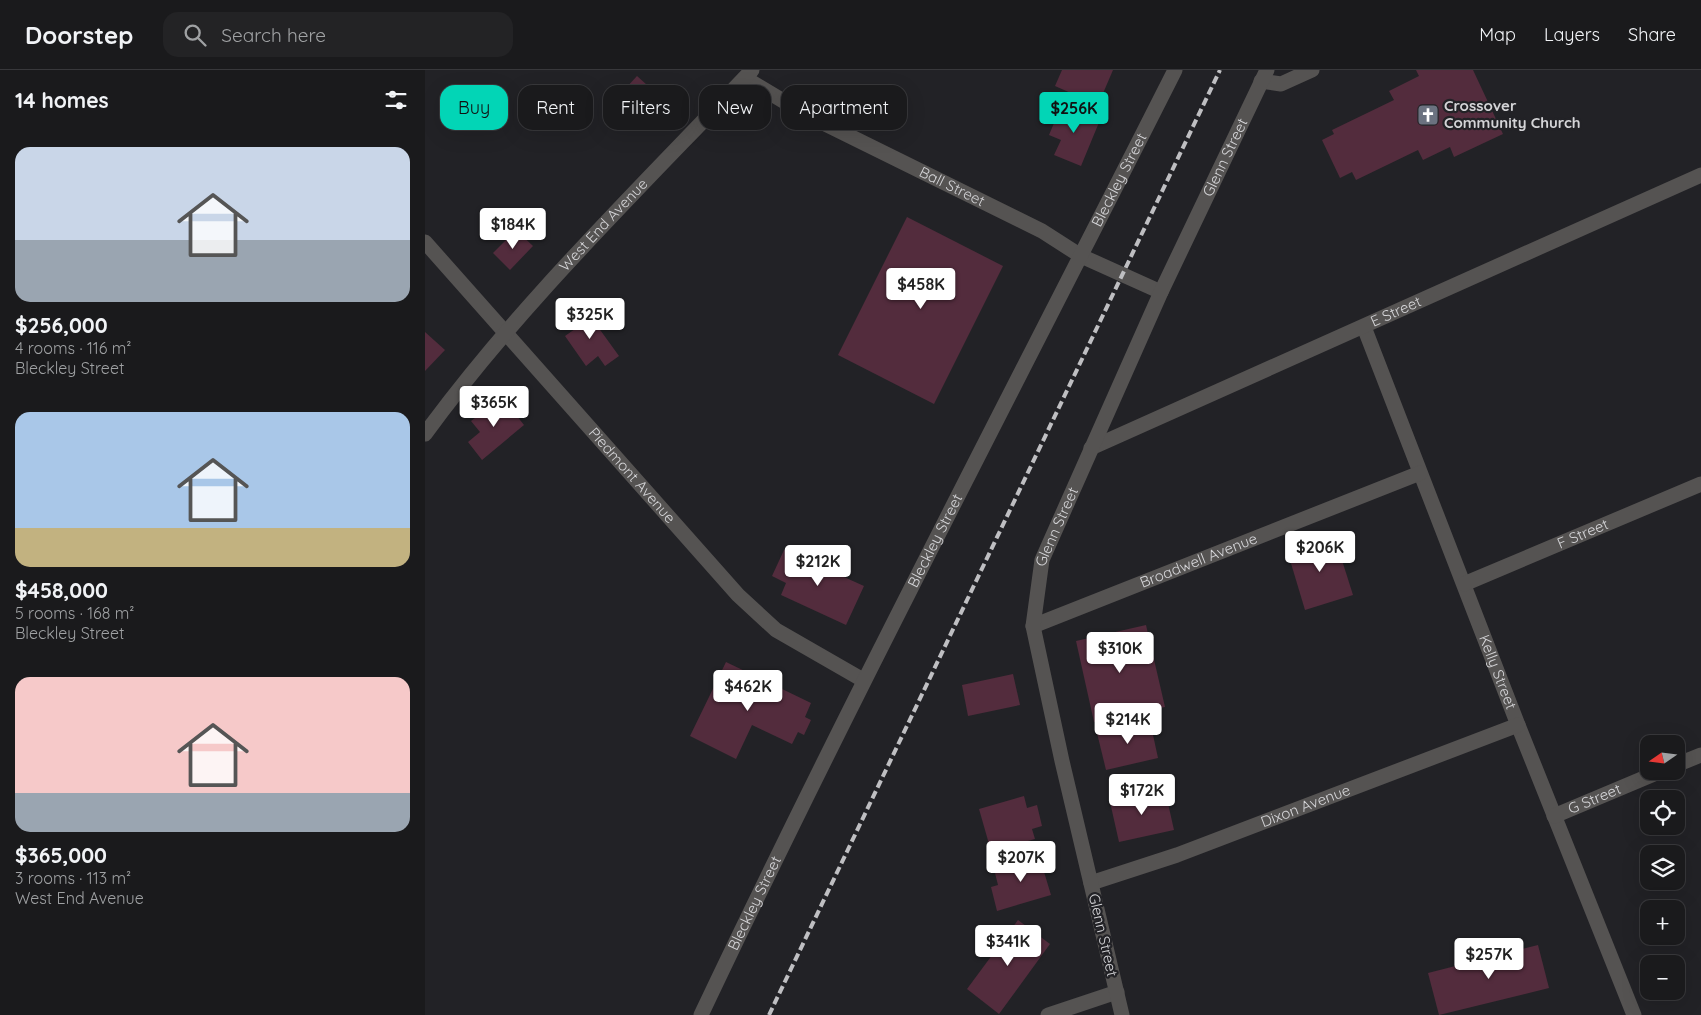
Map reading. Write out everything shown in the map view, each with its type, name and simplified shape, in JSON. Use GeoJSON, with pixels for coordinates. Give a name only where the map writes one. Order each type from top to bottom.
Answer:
{"type":"FeatureCollection","features":[{"type":"Feature","properties":{"kind":"street","name":"Bleckley Street"},"geometry":{"type":"LineString","coordinates":[[701,1015],[782,844],[863,680],[1175,70]]}},
{"type":"Feature","properties":{"kind":"street"},"geometry":{"type":"LineString","coordinates":[[1264,76],[1281,84],[1312,70]]}},
{"type":"Feature","properties":{"kind":"street","name":"Ball Street"},"geometry":{"type":"LineString","coordinates":[[749,74],[805,114],[1042,231],[1081,256],[1161,292]]}},
{"type":"Feature","properties":{"kind":"street","name":"West End Avenue"},"geometry":{"type":"LineString","coordinates":[[425,434],[459,388],[506,331],[749,74]]}},
{"type":"Feature","properties":{"kind":"street","name":"Glenn Street"},"geometry":{"type":"LineString","coordinates":[[1122,1015],[1062,761],[1033,626],[1042,560],[1161,292],[1264,76]]}},
{"type":"Feature","properties":{"kind":"street","name":"E Street"},"geometry":{"type":"LineString","coordinates":[[1091,448],[1701,174]]}},
{"type":"Feature","properties":{"kind":"street","name":"Piedmont Avenue"},"geometry":{"type":"LineString","coordinates":[[425,242],[506,331],[738,596],[776,630],[863,680]]}},
{"type":"Feature","properties":{"kind":"street","name":"Kelly Street"},"geometry":{"type":"LineString","coordinates":[[1364,327],[1518,725],[1634,1015]]}},
{"type":"Feature","properties":{"kind":"street","name":"Broadwell Avenue"},"geometry":{"type":"LineString","coordinates":[[1033,626],[1420,473]]}},
{"type":"Feature","properties":{"kind":"street","name":"F Street"},"geometry":{"type":"LineString","coordinates":[[1464,584],[1701,484]]}},
{"type":"Feature","properties":{"kind":"street","name":"Dixon Avenue"},"geometry":{"type":"LineString","coordinates":[[1091,883],[1177,855],[1518,725]]}},
{"type":"Feature","properties":{"kind":"street"},"geometry":{"type":"LineString","coordinates":[[1685,761],[1701,755]]}},
{"type":"Feature","properties":{"kind":"street","name":"G Street"},"geometry":{"type":"LineString","coordinates":[[1554,816],[1640,780]]}},
{"type":"Feature","properties":{"kind":"street"},"geometry":{"type":"LineString","coordinates":[[1047,1015],[1117,992]]}},
{"type":"Feature","properties":{"kind":"building"},"geometry":{"type":"Polygon","coordinates":[[[1062,70],[1113,70],[1098,105],[1055,86],[1062,70]]]}},
{"type":"Feature","properties":{"kind":"building","name":"Crossover Community Church"},"geometry":{"type":"Polygon","coordinates":[[[1416,70],[1473,70],[1503,134],[1454,157],[1450,147],[1423,160],[1418,150],[1356,180],[1352,172],[1340,178],[1322,140],[1334,134],[1332,130],[1394,100],[1389,91],[1419,76],[1416,70]]]}},
{"type":"Feature","properties":{"kind":"building"},"geometry":{"type":"Polygon","coordinates":[[[637,76],[647,85],[629,85],[637,76]]]}},
{"type":"Feature","properties":{"kind":"building"},"geometry":{"type":"Polygon","coordinates":[[[1062,104],[1100,120],[1081,166],[1054,155],[1061,140],[1049,135],[1062,104]]]}},
{"type":"Feature","properties":{"kind":"building"},"geometry":{"type":"Polygon","coordinates":[[[907,217],[1003,266],[934,404],[838,355],[907,217]]]}},
{"type":"Feature","properties":{"kind":"building"},"geometry":{"type":"Polygon","coordinates":[[[516,230],[533,246],[510,270],[493,253],[516,230]]]}},
{"type":"Feature","properties":{"kind":"building"},"geometry":{"type":"Polygon","coordinates":[[[585,309],[619,356],[605,366],[598,356],[586,366],[565,336],[575,329],[569,320],[585,309]]]}},
{"type":"Feature","properties":{"kind":"building"},"geometry":{"type":"Polygon","coordinates":[[[425,332],[445,350],[425,371],[425,332]]]}},
{"type":"Feature","properties":{"kind":"building"},"geometry":{"type":"Polygon","coordinates":[[[502,397],[524,425],[482,460],[468,442],[480,432],[471,421],[502,397]]]}},
{"type":"Feature","properties":{"kind":"building"},"geometry":{"type":"Polygon","coordinates":[[[1334,535],[1353,595],[1305,610],[1287,550],[1334,535]]]}},
{"type":"Feature","properties":{"kind":"building"},"geometry":{"type":"Polygon","coordinates":[[[784,550],[864,586],[846,625],[781,595],[786,583],[772,576],[784,550]]]}},
{"type":"Feature","properties":{"kind":"building"},"geometry":{"type":"Polygon","coordinates":[[[1146,625],[1165,707],[1094,722],[1076,641],[1146,625]]]}},
{"type":"Feature","properties":{"kind":"building"},"geometry":{"type":"Polygon","coordinates":[[[726,662],[811,703],[805,717],[811,720],[804,735],[798,732],[792,744],[752,725],[736,759],[690,736],[726,662]]]}},
{"type":"Feature","properties":{"kind":"building"},"geometry":{"type":"Polygon","coordinates":[[[1013,674],[1020,705],[968,716],[962,685],[1013,674]]]}},
{"type":"Feature","properties":{"kind":"building"},"geometry":{"type":"Polygon","coordinates":[[[1150,721],[1158,758],[1106,770],[1097,733],[1150,721]]]}},
{"type":"Feature","properties":{"kind":"building"},"geometry":{"type":"Polygon","coordinates":[[[1165,790],[1174,830],[1119,842],[1110,802],[1165,790]]]}},
{"type":"Feature","properties":{"kind":"building"},"geometry":{"type":"Polygon","coordinates":[[[1024,796],[1027,808],[1037,805],[1042,826],[1032,829],[1035,839],[991,851],[979,809],[1024,796]]]}},
{"type":"Feature","properties":{"kind":"building"},"geometry":{"type":"Polygon","coordinates":[[[1038,852],[1051,895],[997,911],[991,887],[998,885],[995,873],[1015,867],[1013,859],[1038,852]]]}},
{"type":"Feature","properties":{"kind":"building"},"geometry":{"type":"Polygon","coordinates":[[[1018,920],[1050,944],[999,1014],[967,989],[1018,920]]]}},
{"type":"Feature","properties":{"kind":"building"},"geometry":{"type":"Polygon","coordinates":[[[1538,945],[1549,988],[1439,1015],[1428,973],[1538,945]]]}},
{"type":"Feature","properties":{"kind":"railway"},"geometry":{"type":"LineString","coordinates":[[769,1015],[1220,70]]}},
{"type":"Feature","properties":{"kind":"place","name":"Crossover Community Church"},"geometry":{"type":"Point","coordinates":[1428,115]}}]}
